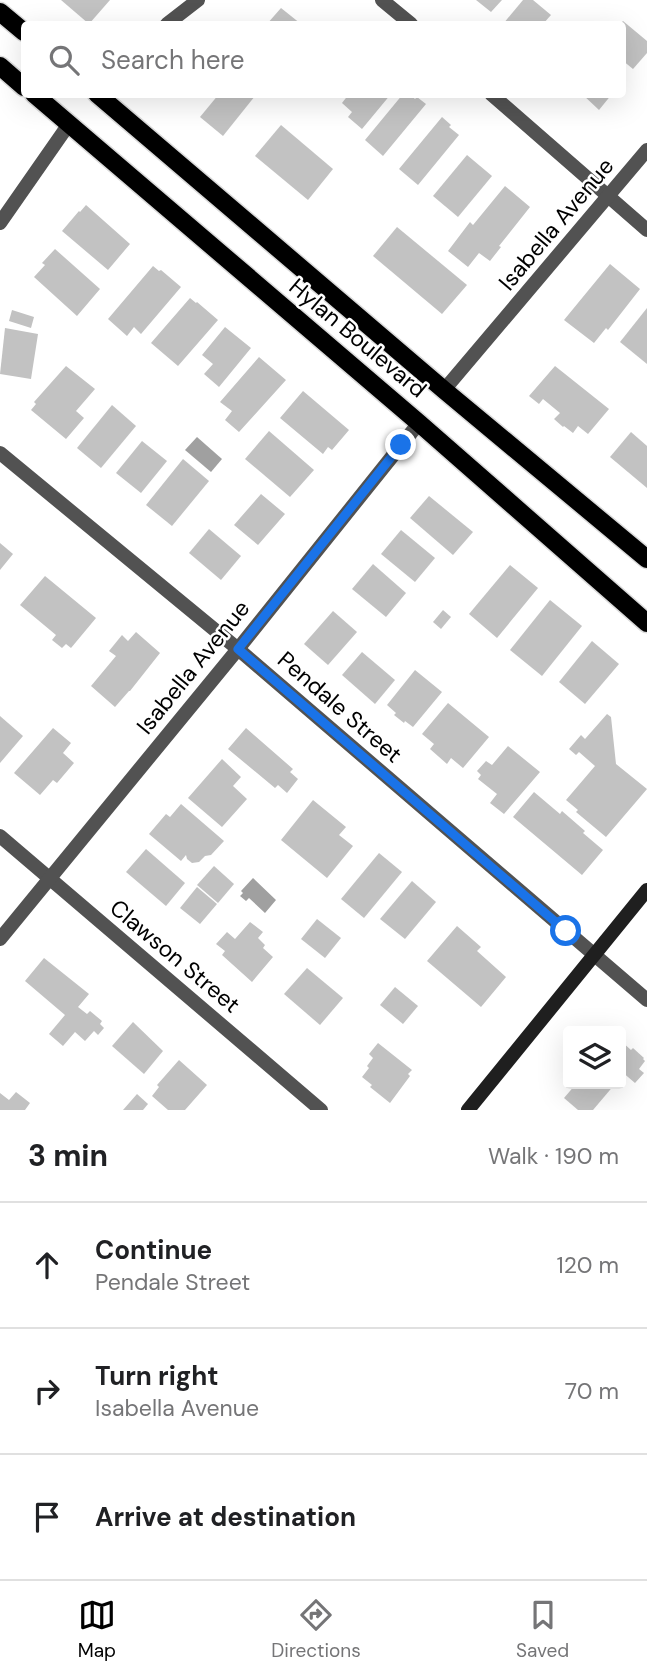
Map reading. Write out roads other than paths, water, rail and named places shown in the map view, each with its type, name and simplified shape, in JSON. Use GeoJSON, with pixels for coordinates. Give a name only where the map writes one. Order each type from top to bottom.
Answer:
{"type":"FeatureCollection","features":[{"type":"Feature","properties":{"kind":"main road"},"geometry":{"type":"LineString","coordinates":[[0,12],[21,30]]}},
{"type":"Feature","properties":{"kind":"main road"},"geometry":{"type":"LineString","coordinates":[[0,66],[21,84]]}},
{"type":"Feature","properties":{"kind":"main road","name":"Hylan Boulevard"},"geometry":{"type":"LineString","coordinates":[[39,98],[419,423],[647,623]]}},
{"type":"Feature","properties":{"kind":"main road","name":"Hylan Boulevard"},"geometry":{"type":"LineString","coordinates":[[102,98],[647,559]]}},
{"type":"Feature","properties":{"kind":"street"},"geometry":{"type":"LineString","coordinates":[[171,21],[198,0]]}},
{"type":"Feature","properties":{"kind":"street"},"geometry":{"type":"LineString","coordinates":[[382,0],[407,21]]}},
{"type":"Feature","properties":{"kind":"street"},"geometry":{"type":"LineString","coordinates":[[496,98],[647,230]]}},
{"type":"Feature","properties":{"kind":"street"},"geometry":{"type":"LineString","coordinates":[[0,223],[69,124]]}},
{"type":"Feature","properties":{"kind":"street","name":"Isabella Avenue"},"geometry":{"type":"LineString","coordinates":[[444,390],[647,150]]}},
{"type":"Feature","properties":{"kind":"street","name":"Isabella Avenue"},"geometry":{"type":"LineString","coordinates":[[0,939],[419,423]]}},
{"type":"Feature","properties":{"kind":"street","name":"Pendale Street"},"geometry":{"type":"LineString","coordinates":[[0,453],[238,649],[647,1000]]}},
{"type":"Feature","properties":{"kind":"street","name":"Clawson Street"},"geometry":{"type":"LineString","coordinates":[[0,836],[321,1110]]}},
{"type":"Feature","properties":{"kind":"street"},"geometry":{"type":"LineString","coordinates":[[468,1110],[647,890]]}}]}
